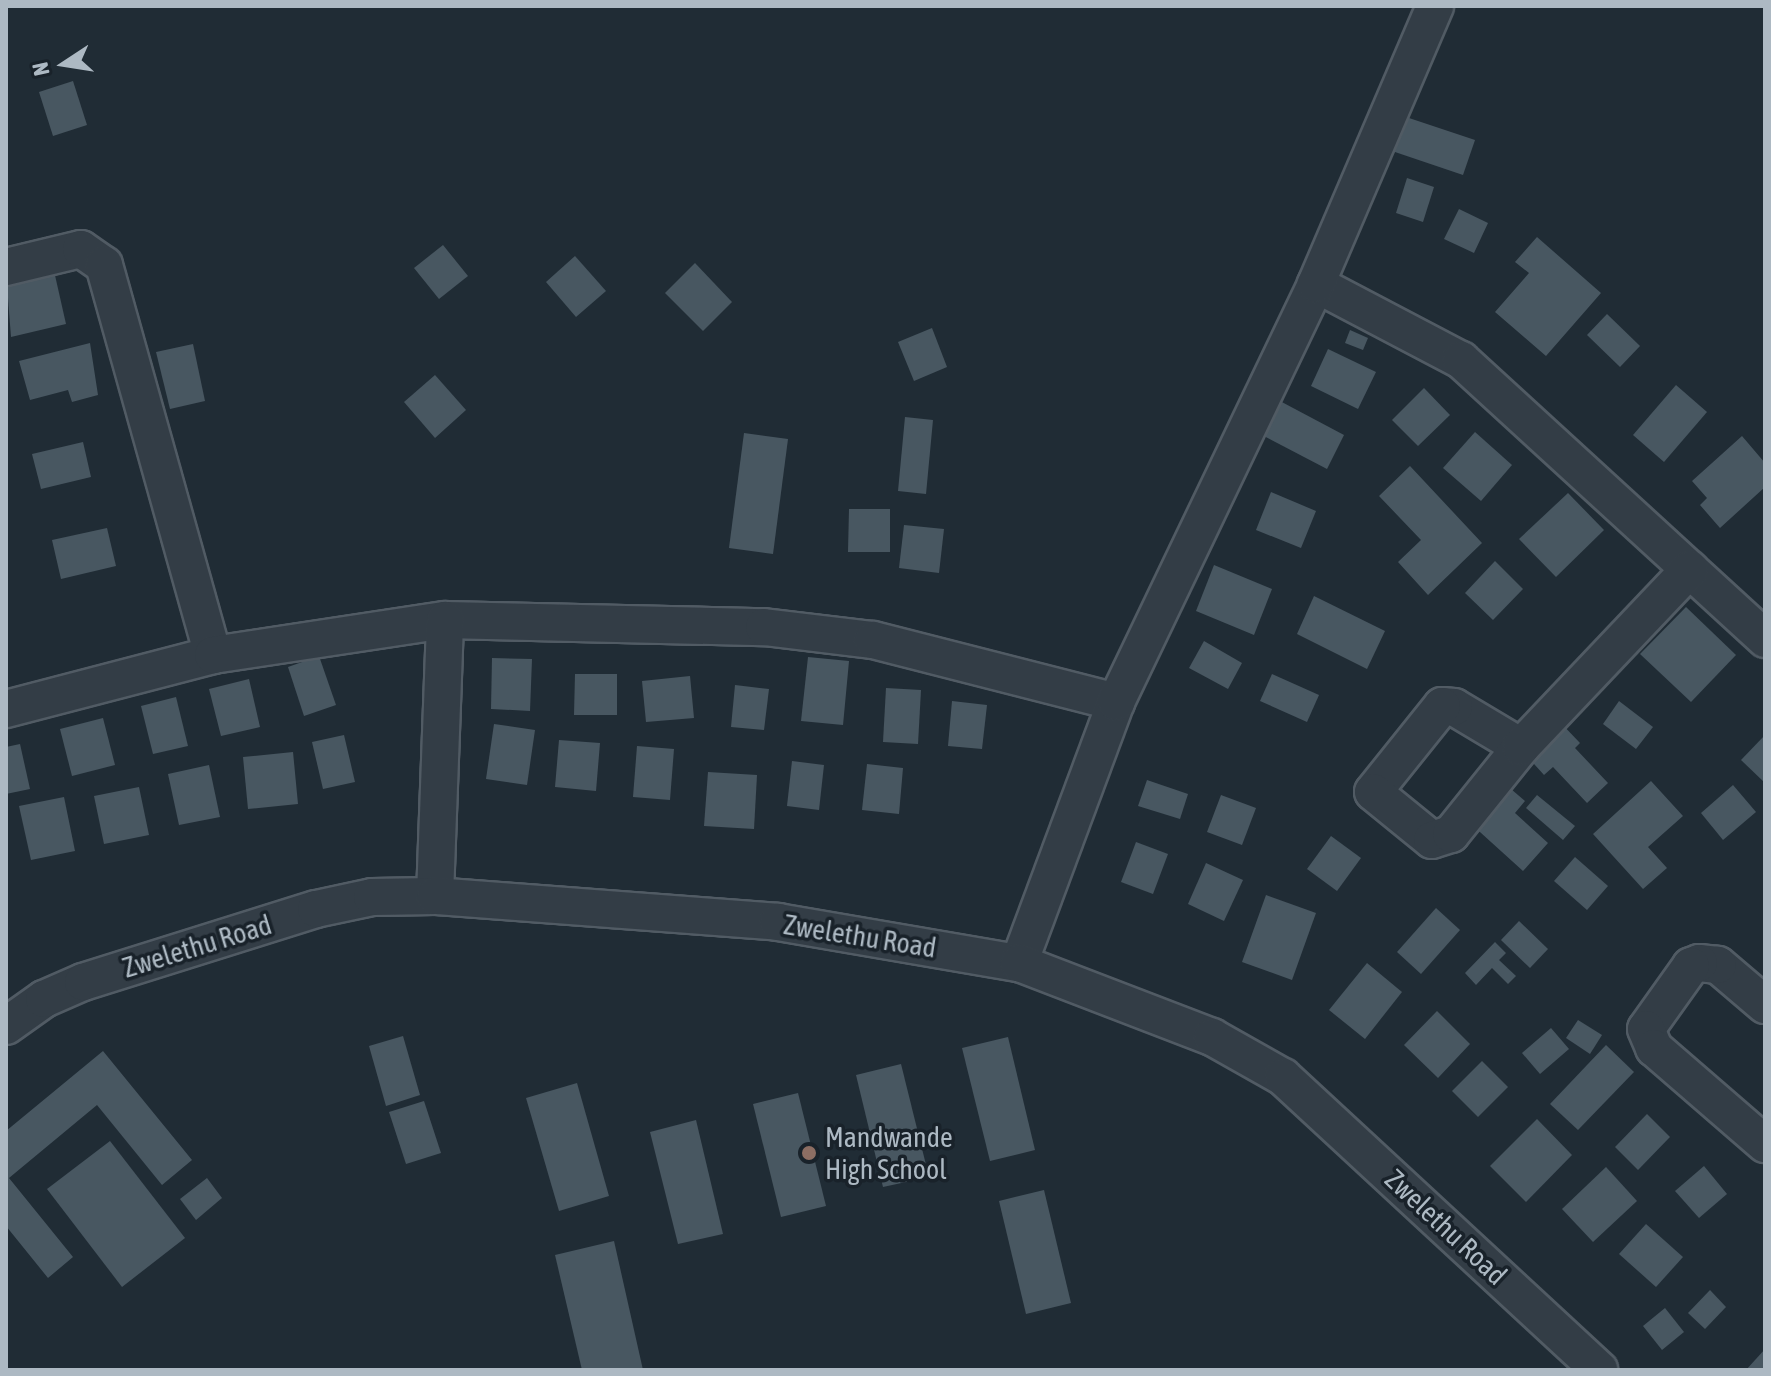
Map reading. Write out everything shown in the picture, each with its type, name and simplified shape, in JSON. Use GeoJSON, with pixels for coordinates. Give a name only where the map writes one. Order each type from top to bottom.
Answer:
{"type":"FeatureCollection","features":[{"type":"Feature","properties":{"kind":"street"},"geometry":{"type":"LineString","coordinates":[[1019,963],[1116,702],[1316,284],[1435,6]]}},
{"type":"Feature","properties":{"kind":"street"},"geometry":{"type":"LineString","coordinates":[[6,267],[81,249],[104,265],[213,655]]}},
{"type":"Feature","properties":{"kind":"street"},"geometry":{"type":"LineString","coordinates":[[1316,284],[1461,360],[1765,639]]}},
{"type":"Feature","properties":{"kind":"street"},"geometry":{"type":"LineString","coordinates":[[1521,747],[1690,569]]}},
{"type":"Feature","properties":{"kind":"street"},"geometry":{"type":"LineString","coordinates":[[6,709],[213,655],[445,620],[764,627],[873,640],[1116,702]]}},
{"type":"Feature","properties":{"kind":"street"},"geometry":{"type":"LineString","coordinates":[[435,896],[445,620]]}},
{"type":"Feature","properties":{"kind":"street","name":"Zwelethu Road"},"geometry":{"type":"LineString","coordinates":[[6,1026],[44,999],[83,982],[316,909],[372,897],[435,896],[778,922],[1019,963],[1212,1037],[1283,1077],[1599,1370]]}},
{"type":"Feature","properties":{"kind":"street"},"geometry":{"type":"LineString","coordinates":[[1765,1005],[1718,965],[1699,963],[1647,1023],[1646,1035],[1654,1048],[1765,1144]]}},
{"type":"Feature","properties":{"kind":"building"},"geometry":{"type":"Polygon","coordinates":[[[73,81],[87,125],[53,136],[39,92],[73,81]]]}},
{"type":"Feature","properties":{"kind":"building"},"geometry":{"type":"Polygon","coordinates":[[[1403,116],[1475,140],[1463,175],[1392,151],[1403,116]]]}},
{"type":"Feature","properties":{"kind":"building"},"geometry":{"type":"Polygon","coordinates":[[[1407,178],[1434,187],[1423,222],[1396,213],[1407,178]]]}},
{"type":"Feature","properties":{"kind":"building"},"geometry":{"type":"Polygon","coordinates":[[[1459,209],[1488,223],[1474,253],[1444,239],[1459,209]]]}},
{"type":"Feature","properties":{"kind":"building"},"geometry":{"type":"Polygon","coordinates":[[[1537,237],[1601,293],[1546,356],[1495,312],[1529,273],[1515,262],[1537,237]]]}},
{"type":"Feature","properties":{"kind":"building"},"geometry":{"type":"Polygon","coordinates":[[[443,245],[468,276],[439,299],[414,268],[443,245]]]}},
{"type":"Feature","properties":{"kind":"building"},"geometry":{"type":"Polygon","coordinates":[[[575,256],[606,291],[576,317],[546,282],[575,256]]]}},
{"type":"Feature","properties":{"kind":"building"},"geometry":{"type":"Polygon","coordinates":[[[52,262],[66,324],[11,337],[6,273],[52,262]]]}},
{"type":"Feature","properties":{"kind":"building"},"geometry":{"type":"Polygon","coordinates":[[[695,263],[732,302],[703,331],[665,293],[695,263]]]}},
{"type":"Feature","properties":{"kind":"building"},"geometry":{"type":"Polygon","coordinates":[[[1607,314],[1640,346],[1620,367],[1587,335],[1607,314]]]}},
{"type":"Feature","properties":{"kind":"building"},"geometry":{"type":"Polygon","coordinates":[[[932,328],[947,367],[914,381],[898,342],[932,328]]]}},
{"type":"Feature","properties":{"kind":"building"},"geometry":{"type":"Polygon","coordinates":[[[1350,330],[1368,338],[1363,350],[1345,343],[1350,330]]]}},
{"type":"Feature","properties":{"kind":"building"},"geometry":{"type":"Polygon","coordinates":[[[90,343],[98,395],[72,402],[68,390],[30,400],[19,361],[90,343]]]}},
{"type":"Feature","properties":{"kind":"building"},"geometry":{"type":"Polygon","coordinates":[[[193,344],[205,401],[170,409],[156,352],[193,344]]]}},
{"type":"Feature","properties":{"kind":"building"},"geometry":{"type":"Polygon","coordinates":[[[1328,349],[1376,372],[1358,409],[1311,386],[1328,349]]]}},
{"type":"Feature","properties":{"kind":"building"},"geometry":{"type":"Polygon","coordinates":[[[435,375],[466,410],[435,438],[404,402],[435,375]]]}},
{"type":"Feature","properties":{"kind":"building"},"geometry":{"type":"Polygon","coordinates":[[[1676,385],[1707,412],[1664,462],[1633,435],[1676,385]]]}},
{"type":"Feature","properties":{"kind":"building"},"geometry":{"type":"Polygon","coordinates":[[[1424,388],[1450,415],[1418,446],[1392,420],[1424,388]]]}},
{"type":"Feature","properties":{"kind":"building"},"geometry":{"type":"Polygon","coordinates":[[[1278,400],[1344,435],[1327,469],[1260,434],[1278,400]]]}},
{"type":"Feature","properties":{"kind":"building"},"geometry":{"type":"Polygon","coordinates":[[[905,417],[933,420],[926,494],[898,491],[905,417]]]}},
{"type":"Feature","properties":{"kind":"building"},"geometry":{"type":"Polygon","coordinates":[[[1475,432],[1512,465],[1481,501],[1443,468],[1475,432]]]}},
{"type":"Feature","properties":{"kind":"building"},"geometry":{"type":"Polygon","coordinates":[[[744,433],[788,439],[773,554],[729,548],[744,433]]]}},
{"type":"Feature","properties":{"kind":"building"},"geometry":{"type":"Polygon","coordinates":[[[1742,436],[1765,463],[1765,487],[1720,528],[1700,505],[1707,498],[1692,481],[1742,436]]]}},
{"type":"Feature","properties":{"kind":"building"},"geometry":{"type":"Polygon","coordinates":[[[83,442],[91,477],[41,489],[32,454],[83,442]]]}},
{"type":"Feature","properties":{"kind":"building"},"geometry":{"type":"Polygon","coordinates":[[[1410,466],[1482,543],[1428,595],[1398,562],[1421,540],[1379,496],[1410,466]]]}},
{"type":"Feature","properties":{"kind":"building"},"geometry":{"type":"Polygon","coordinates":[[[1271,492],[1316,511],[1301,548],[1256,530],[1271,492]]]}},
{"type":"Feature","properties":{"kind":"building"},"geometry":{"type":"Polygon","coordinates":[[[1568,493],[1604,530],[1556,577],[1519,539],[1568,493]]]}},
{"type":"Feature","properties":{"kind":"building"},"geometry":{"type":"Polygon","coordinates":[[[849,509],[890,509],[890,552],[848,552],[849,509]]]}},
{"type":"Feature","properties":{"kind":"building"},"geometry":{"type":"Polygon","coordinates":[[[904,525],[944,529],[939,573],[899,568],[904,525]]]}},
{"type":"Feature","properties":{"kind":"building"},"geometry":{"type":"Polygon","coordinates":[[[107,528],[116,566],[61,579],[52,540],[107,528]]]}},
{"type":"Feature","properties":{"kind":"building"},"geometry":{"type":"Polygon","coordinates":[[[1495,561],[1523,589],[1493,620],[1465,593],[1495,561]]]}},
{"type":"Feature","properties":{"kind":"building"},"geometry":{"type":"Polygon","coordinates":[[[1214,565],[1272,589],[1254,635],[1196,611],[1214,565]]]}},
{"type":"Feature","properties":{"kind":"building"},"geometry":{"type":"Polygon","coordinates":[[[1314,596],[1385,631],[1367,669],[1297,634],[1314,596]]]}},
{"type":"Feature","properties":{"kind":"building"},"geometry":{"type":"Polygon","coordinates":[[[1686,607],[1736,655],[1691,702],[1640,654],[1686,607]]]}},
{"type":"Feature","properties":{"kind":"building"},"geometry":{"type":"Polygon","coordinates":[[[1204,641],[1242,663],[1228,689],[1189,668],[1204,641]]]}},
{"type":"Feature","properties":{"kind":"building"},"geometry":{"type":"Polygon","coordinates":[[[319,656],[336,705],[304,716],[288,667],[319,656]]]}},
{"type":"Feature","properties":{"kind":"building"},"geometry":{"type":"Polygon","coordinates":[[[808,657],[849,661],[843,725],[801,721],[808,657]]]}},
{"type":"Feature","properties":{"kind":"building"},"geometry":{"type":"Polygon","coordinates":[[[492,658],[532,659],[530,711],[491,709],[492,658]]]}},
{"type":"Feature","properties":{"kind":"building"},"geometry":{"type":"Polygon","coordinates":[[[575,674],[617,674],[617,715],[574,715],[575,674]]]}},
{"type":"Feature","properties":{"kind":"building"},"geometry":{"type":"Polygon","coordinates":[[[1272,674],[1319,695],[1307,722],[1260,701],[1272,674]]]}},
{"type":"Feature","properties":{"kind":"building"},"geometry":{"type":"Polygon","coordinates":[[[690,676],[694,718],[646,722],[642,681],[690,676]]]}},
{"type":"Feature","properties":{"kind":"building"},"geometry":{"type":"Polygon","coordinates":[[[249,679],[260,727],[221,736],[209,689],[249,679]]]}},
{"type":"Feature","properties":{"kind":"building"},"geometry":{"type":"Polygon","coordinates":[[[735,685],[769,689],[764,730],[731,727],[735,685]]]}},
{"type":"Feature","properties":{"kind":"building"},"geometry":{"type":"Polygon","coordinates":[[[886,688],[921,690],[918,744],[883,742],[886,688]]]}},
{"type":"Feature","properties":{"kind":"building"},"geometry":{"type":"Polygon","coordinates":[[[176,697],[188,746],[153,754],[141,706],[176,697]]]}},
{"type":"Feature","properties":{"kind":"building"},"geometry":{"type":"Polygon","coordinates":[[[952,701],[987,705],[982,749],[948,746],[952,701]]]}},
{"type":"Feature","properties":{"kind":"building"},"geometry":{"type":"Polygon","coordinates":[[[1619,701],[1653,727],[1636,749],[1603,724],[1619,701]]]}},
{"type":"Feature","properties":{"kind":"building"},"geometry":{"type":"Polygon","coordinates":[[[103,718],[115,765],[72,776],[60,729],[103,718]]]}},
{"type":"Feature","properties":{"kind":"building"},"geometry":{"type":"Polygon","coordinates":[[[1559,721],[1580,743],[1575,748],[1608,783],[1587,803],[1553,767],[1544,775],[1525,754],[1559,721]]]}},
{"type":"Feature","properties":{"kind":"building"},"geometry":{"type":"Polygon","coordinates":[[[494,724],[535,730],[527,785],[486,779],[494,724]]]}},
{"type":"Feature","properties":{"kind":"building"},"geometry":{"type":"Polygon","coordinates":[[[344,735],[355,782],[323,789],[312,742],[344,735]]]}},
{"type":"Feature","properties":{"kind":"building"},"geometry":{"type":"Polygon","coordinates":[[[1765,735],[1765,783],[1741,760],[1765,735]]]}},
{"type":"Feature","properties":{"kind":"building"},"geometry":{"type":"Polygon","coordinates":[[[559,740],[600,743],[596,791],[555,787],[559,740]]]}},
{"type":"Feature","properties":{"kind":"building"},"geometry":{"type":"Polygon","coordinates":[[[20,744],[30,789],[6,794],[6,747],[20,744]]]}},
{"type":"Feature","properties":{"kind":"building"},"geometry":{"type":"Polygon","coordinates":[[[637,746],[674,749],[670,800],[633,797],[637,746]]]}},
{"type":"Feature","properties":{"kind":"building"},"geometry":{"type":"Polygon","coordinates":[[[293,752],[298,804],[248,809],[243,757],[293,752]]]}},
{"type":"Feature","properties":{"kind":"building"},"geometry":{"type":"Polygon","coordinates":[[[792,761],[824,765],[819,810],[787,806],[792,761]]]}},
{"type":"Feature","properties":{"kind":"building"},"geometry":{"type":"Polygon","coordinates":[[[867,764],[903,768],[899,814],[862,810],[867,764]]]}},
{"type":"Feature","properties":{"kind":"building"},"geometry":{"type":"Polygon","coordinates":[[[209,765],[220,817],[179,825],[168,774],[209,765]]]}},
{"type":"Feature","properties":{"kind":"building"},"geometry":{"type":"Polygon","coordinates":[[[708,772],[757,775],[754,829],[704,826],[708,772]]]}},
{"type":"Feature","properties":{"kind":"building"},"geometry":{"type":"Polygon","coordinates":[[[1147,780],[1188,794],[1180,819],[1138,806],[1147,780]]]}},
{"type":"Feature","properties":{"kind":"building"},"geometry":{"type":"Polygon","coordinates":[[[1651,781],[1683,816],[1648,847],[1667,868],[1643,889],[1593,834],[1651,781]]]}},
{"type":"Feature","properties":{"kind":"building"},"geometry":{"type":"Polygon","coordinates":[[[1504,783],[1525,801],[1515,813],[1548,843],[1523,871],[1470,823],[1504,783]]]}},
{"type":"Feature","properties":{"kind":"building"},"geometry":{"type":"Polygon","coordinates":[[[1733,785],[1756,812],[1723,840],[1701,813],[1733,785]]]}},
{"type":"Feature","properties":{"kind":"building"},"geometry":{"type":"Polygon","coordinates":[[[139,787],[149,835],[104,844],[94,796],[139,787]]]}},
{"type":"Feature","properties":{"kind":"building"},"geometry":{"type":"Polygon","coordinates":[[[1221,795],[1256,808],[1242,845],[1207,832],[1221,795]]]}},
{"type":"Feature","properties":{"kind":"building"},"geometry":{"type":"Polygon","coordinates":[[[1537,795],[1575,826],[1563,840],[1526,808],[1537,795]]]}},
{"type":"Feature","properties":{"kind":"building"},"geometry":{"type":"Polygon","coordinates":[[[64,797],[75,851],[31,860],[19,806],[64,797]]]}},
{"type":"Feature","properties":{"kind":"building"},"geometry":{"type":"Polygon","coordinates":[[[1331,836],[1361,858],[1337,891],[1307,869],[1331,836]]]}},
{"type":"Feature","properties":{"kind":"building"},"geometry":{"type":"Polygon","coordinates":[[[1136,842],[1168,854],[1153,894],[1121,882],[1136,842]]]}},
{"type":"Feature","properties":{"kind":"building"},"geometry":{"type":"Polygon","coordinates":[[[1575,857],[1608,886],[1587,910],[1554,881],[1575,857]]]}},
{"type":"Feature","properties":{"kind":"building"},"geometry":{"type":"Polygon","coordinates":[[[1206,863],[1243,880],[1224,921],[1188,904],[1206,863]]]}},
{"type":"Feature","properties":{"kind":"building"},"geometry":{"type":"Polygon","coordinates":[[[1266,895],[1316,913],[1292,980],[1242,962],[1266,895]]]}},
{"type":"Feature","properties":{"kind":"building"},"geometry":{"type":"Polygon","coordinates":[[[1436,908],[1460,930],[1421,974],[1397,952],[1436,908]]]}},
{"type":"Feature","properties":{"kind":"building"},"geometry":{"type":"Polygon","coordinates":[[[1519,921],[1548,949],[1530,968],[1501,940],[1519,921]]]}},
{"type":"Feature","properties":{"kind":"building"},"geometry":{"type":"Polygon","coordinates":[[[1495,942],[1506,953],[1499,960],[1516,976],[1508,984],[1492,968],[1476,985],[1465,973],[1495,942]]]}},
{"type":"Feature","properties":{"kind":"building"},"geometry":{"type":"Polygon","coordinates":[[[1367,963],[1402,992],[1365,1039],[1329,1010],[1367,963]]]}},
{"type":"Feature","properties":{"kind":"building"},"geometry":{"type":"Polygon","coordinates":[[[1437,1011],[1470,1044],[1438,1078],[1404,1045],[1437,1011]]]}},
{"type":"Feature","properties":{"kind":"building"},"geometry":{"type":"Polygon","coordinates":[[[1578,1020],[1602,1035],[1590,1054],[1566,1038],[1578,1020]]]}},
{"type":"Feature","properties":{"kind":"building"},"geometry":{"type":"Polygon","coordinates":[[[1551,1028],[1569,1049],[1540,1074],[1522,1053],[1551,1028]]]}},
{"type":"Feature","properties":{"kind":"building"},"geometry":{"type":"Polygon","coordinates":[[[403,1036],[420,1095],[386,1106],[369,1046],[403,1036]]]}},
{"type":"Feature","properties":{"kind":"building"},"geometry":{"type":"Polygon","coordinates":[[[1008,1037],[1035,1150],[990,1161],[962,1048],[1008,1037]]]}},
{"type":"Feature","properties":{"kind":"building"},"geometry":{"type":"Polygon","coordinates":[[[1606,1045],[1634,1072],[1578,1130],[1550,1104],[1606,1045]]]}},
{"type":"Feature","properties":{"kind":"building"},"geometry":{"type":"Polygon","coordinates":[[[103,1051],[192,1160],[162,1185],[97,1105],[9,1178],[73,1257],[48,1278],[6,1226],[6,1131],[103,1051]]]}},
{"type":"Feature","properties":{"kind":"building"},"geometry":{"type":"Polygon","coordinates":[[[1482,1061],[1508,1087],[1478,1117],[1452,1091],[1482,1061]]]}},
{"type":"Feature","properties":{"kind":"building"},"geometry":{"type":"Polygon","coordinates":[[[901,1064],[929,1177],[883,1187],[856,1075],[901,1064]]]}},
{"type":"Feature","properties":{"kind":"building"},"geometry":{"type":"Polygon","coordinates":[[[577,1083],[609,1196],[559,1211],[526,1098],[577,1083]]]}},
{"type":"Feature","properties":{"kind":"building"},"geometry":{"type":"Polygon","coordinates":[[[798,1093],[826,1206],[781,1217],[753,1104],[798,1093]]]}},
{"type":"Feature","properties":{"kind":"building"},"geometry":{"type":"Polygon","coordinates":[[[424,1101],[441,1153],[406,1164],[389,1112],[424,1101]]]}},
{"type":"Feature","properties":{"kind":"building"},"geometry":{"type":"Polygon","coordinates":[[[1647,1114],[1670,1137],[1638,1170],[1615,1147],[1647,1114]]]}},
{"type":"Feature","properties":{"kind":"building"},"geometry":{"type":"Polygon","coordinates":[[[1537,1119],[1572,1155],[1526,1202],[1490,1166],[1537,1119]]]}},
{"type":"Feature","properties":{"kind":"building"},"geometry":{"type":"Polygon","coordinates":[[[696,1120],[723,1234],[678,1244],[650,1132],[696,1120]]]}},
{"type":"Feature","properties":{"kind":"building"},"geometry":{"type":"Polygon","coordinates":[[[110,1141],[185,1238],[122,1287],[47,1189],[110,1141]]]}},
{"type":"Feature","properties":{"kind":"building"},"geometry":{"type":"Polygon","coordinates":[[[1704,1166],[1727,1194],[1699,1218],[1675,1191],[1704,1166]]]}},
{"type":"Feature","properties":{"kind":"building"},"geometry":{"type":"Polygon","coordinates":[[[1606,1167],[1637,1201],[1593,1242],[1562,1209],[1606,1167]]]}},
{"type":"Feature","properties":{"kind":"building"},"geometry":{"type":"Polygon","coordinates":[[[207,1178],[222,1198],[196,1220],[180,1199],[207,1178]]]}},
{"type":"Feature","properties":{"kind":"building"},"geometry":{"type":"Polygon","coordinates":[[[1044,1190],[1071,1303],[1026,1314],[999,1201],[1044,1190]]]}},
{"type":"Feature","properties":{"kind":"building"},"geometry":{"type":"Polygon","coordinates":[[[1646,1224],[1683,1257],[1656,1287],[1619,1254],[1646,1224]]]}},
{"type":"Feature","properties":{"kind":"building"},"geometry":{"type":"Polygon","coordinates":[[[614,1241],[643,1370],[582,1370],[555,1255],[614,1241]]]}},
{"type":"Feature","properties":{"kind":"building"},"geometry":{"type":"Polygon","coordinates":[[[1710,1290],[1726,1307],[1705,1329],[1688,1313],[1710,1290]]]}},
{"type":"Feature","properties":{"kind":"building"},"geometry":{"type":"Polygon","coordinates":[[[1665,1308],[1684,1332],[1662,1350],[1643,1326],[1665,1308]]]}},
{"type":"Feature","properties":{"kind":"building"},"geometry":{"type":"Polygon","coordinates":[[[1765,1349],[1765,1370],[1746,1370],[1765,1349]]]}},
{"type":"Feature","properties":{"kind":"place","name":"Mandwande High School"},"geometry":{"type":"Point","coordinates":[809,1153]}}]}
